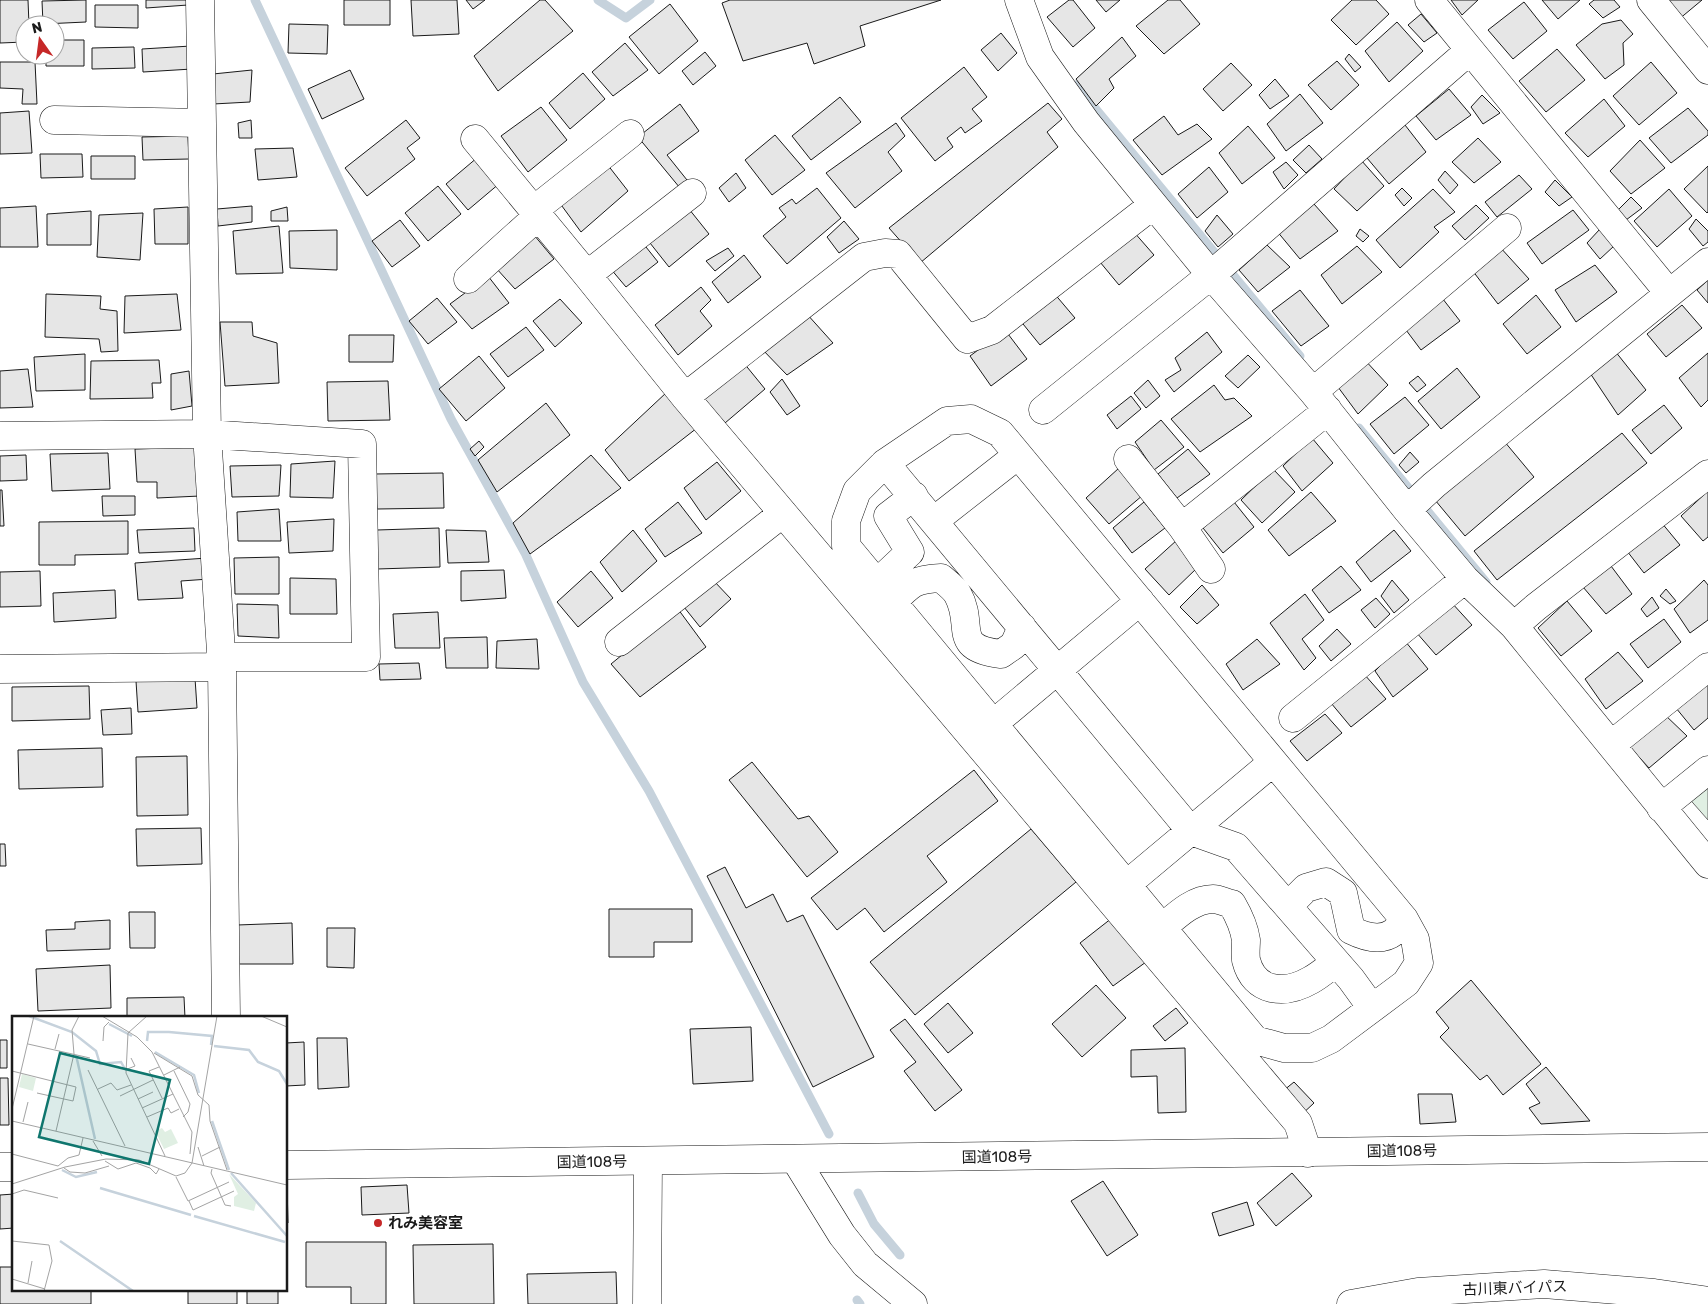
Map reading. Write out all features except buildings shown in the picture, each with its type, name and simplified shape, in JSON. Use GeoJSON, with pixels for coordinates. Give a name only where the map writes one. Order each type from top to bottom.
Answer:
{"type":"FeatureCollection","features":[{"type":"Feature","properties":{"kind":"main road"},"geometry":{"type":"LineString","coordinates":[[200,0],[207,434],[221,662],[226,1016]]}},
{"type":"Feature","properties":{"kind":"main road"},"geometry":{"type":"LineString","coordinates":[[1428,0],[1669,293]]}},
{"type":"Feature","properties":{"kind":"main road"},"geometry":{"type":"LineString","coordinates":[[1651,0],[1708,70]]}},
{"type":"Feature","properties":{"kind":"main road"},"geometry":{"type":"LineString","coordinates":[[1022,2],[1040,57],[1086,122],[1153,205],[1224,264],[1324,390],[1465,579],[1514,626],[1621,737],[1662,808],[1708,864]]}},
{"type":"Feature","properties":{"kind":"main road"},"geometry":{"type":"LineString","coordinates":[[1043,410],[1224,264],[1469,51]]}},
{"type":"Feature","properties":{"kind":"main road"},"geometry":{"type":"LineString","coordinates":[[54,120],[202,123]]}},
{"type":"Feature","properties":{"kind":"main road"},"geometry":{"type":"LineString","coordinates":[[468,279],[536,213],[630,134]]}},
{"type":"Feature","properties":{"kind":"main road"},"geometry":{"type":"LineString","coordinates":[[475,139],[685,397],[783,513],[985,733],[1126,884],[1254,1040],[1284,1048],[1312,1048],[1331,1039],[1406,983],[1419,963],[1415,939],[1404,919],[1000,433],[971,419],[947,421],[886,463],[857,492],[846,521],[846,546],[885,593],[985,733],[1298,1123],[1308,1153]]}},
{"type":"Feature","properties":{"kind":"main road"},"geometry":{"type":"LineString","coordinates":[[587,275],[692,193]]}},
{"type":"Feature","properties":{"kind":"main road"},"geometry":{"type":"LineString","coordinates":[[685,397],[864,257],[885,253],[898,254],[967,339],[992,330],[1153,205]]}},
{"type":"Feature","properties":{"kind":"main road"},"geometry":{"type":"LineString","coordinates":[[1182,528],[1324,390],[1507,228]]}},
{"type":"Feature","properties":{"kind":"main road"},"geometry":{"type":"LineString","coordinates":[[1410,507],[1434,485],[1708,262]]}},
{"type":"Feature","properties":{"kind":"main road"},"geometry":{"type":"LineString","coordinates":[[0,436],[207,434],[362,444],[366,657],[0,669]]}},
{"type":"Feature","properties":{"kind":"main road"},"geometry":{"type":"LineString","coordinates":[[934,520],[1018,455]]}},
{"type":"Feature","properties":{"kind":"main road"},"geometry":{"type":"LineString","coordinates":[[1128,459],[1212,569]]}},
{"type":"Feature","properties":{"kind":"main road"},"geometry":{"type":"LineString","coordinates":[[886,463],[1191,831],[1236,847],[1336,962],[1372,1008]]}},
{"type":"Feature","properties":{"kind":"main road"},"geometry":{"type":"LineString","coordinates":[[1514,626],[1708,474]]}},
{"type":"Feature","properties":{"kind":"main road"},"geometry":{"type":"LineString","coordinates":[[885,593],[910,552],[888,516],[914,496]]}},
{"type":"Feature","properties":{"kind":"main road"},"geometry":{"type":"LineString","coordinates":[[618,642],[783,513]]}},
{"type":"Feature","properties":{"kind":"main road"},"geometry":{"type":"LineString","coordinates":[[885,593],[906,588],[922,579],[942,578],[958,594],[964,612],[965,631],[971,645],[986,652],[1001,654],[1014,645],[1022,627]]}},
{"type":"Feature","properties":{"kind":"main road"},"geometry":{"type":"LineString","coordinates":[[1293,718],[1465,579]]}},
{"type":"Feature","properties":{"kind":"main road"},"geometry":{"type":"LineString","coordinates":[[985,733],[1140,601]]}},
{"type":"Feature","properties":{"kind":"main road"},"geometry":{"type":"LineString","coordinates":[[1621,737],[1708,667]]}},
{"type":"Feature","properties":{"kind":"main road"},"geometry":{"type":"LineString","coordinates":[[1126,884],[1274,762]]}},
{"type":"Feature","properties":{"kind":"main road"},"geometry":{"type":"LineString","coordinates":[[1662,808],[1708,770]]}},
{"type":"Feature","properties":{"kind":"main road"},"geometry":{"type":"LineString","coordinates":[[1288,906],[1306,888],[1326,882],[1343,893],[1350,930],[1361,935],[1379,938],[1393,932],[1404,919]]}},
{"type":"Feature","properties":{"kind":"main road"},"geometry":{"type":"LineString","coordinates":[[1162,928],[1182,911],[1199,902],[1213,899],[1232,904],[1241,919],[1246,940],[1246,959],[1252,976],[1265,987],[1285,989],[1310,981],[1336,962]]}},
{"type":"Feature","properties":{"kind":"main road","name":"国道108号"},"geometry":{"type":"LineString","coordinates":[[288,1165],[1708,1148]]}},
{"type":"Feature","properties":{"kind":"main road"},"geometry":{"type":"LineString","coordinates":[[796,1159],[842,1235],[865,1264],[912,1304]]}},
{"type":"Feature","properties":{"kind":"main road"},"geometry":{"type":"LineString","coordinates":[[647,1304],[648,1162]]}},
{"type":"Feature","properties":{"kind":"main road","name":"古川東バイパス"},"geometry":{"type":"LineString","coordinates":[[1351,1304],[1418,1292],[1544,1284],[1654,1293],[1708,1301]]}},
{"type":"Feature","properties":{"kind":"green space"},"geometry":{"type":"Polygon","coordinates":[[[1708,777],[1708,820],[1686,795],[1708,777]]]}},
{"type":"Feature","properties":{"kind":"waterway"},"geometry":{"type":"LineString","coordinates":[[255,0],[451,419],[525,553],[583,682],[649,791],[829,1134]]}},
{"type":"Feature","properties":{"kind":"waterway"},"geometry":{"type":"LineString","coordinates":[[598,0],[626,18],[650,0]]}},
{"type":"Feature","properties":{"kind":"waterway"},"geometry":{"type":"LineString","coordinates":[[1076,85],[1300,356]]}},
{"type":"Feature","properties":{"kind":"waterway"},"geometry":{"type":"LineString","coordinates":[[1359,428],[1486,582]]}},
{"type":"Feature","properties":{"kind":"waterway"},"geometry":{"type":"LineString","coordinates":[[858,1193],[874,1224],[900,1255]]}},
{"type":"Feature","properties":{"kind":"waterway"},"geometry":{"type":"LineString","coordinates":[[857,1300],[860,1304]]}},
{"type":"Feature","properties":{"kind":"place","name":"れみ美容室"},"geometry":{"type":"Point","coordinates":[378,1223]}}]}
